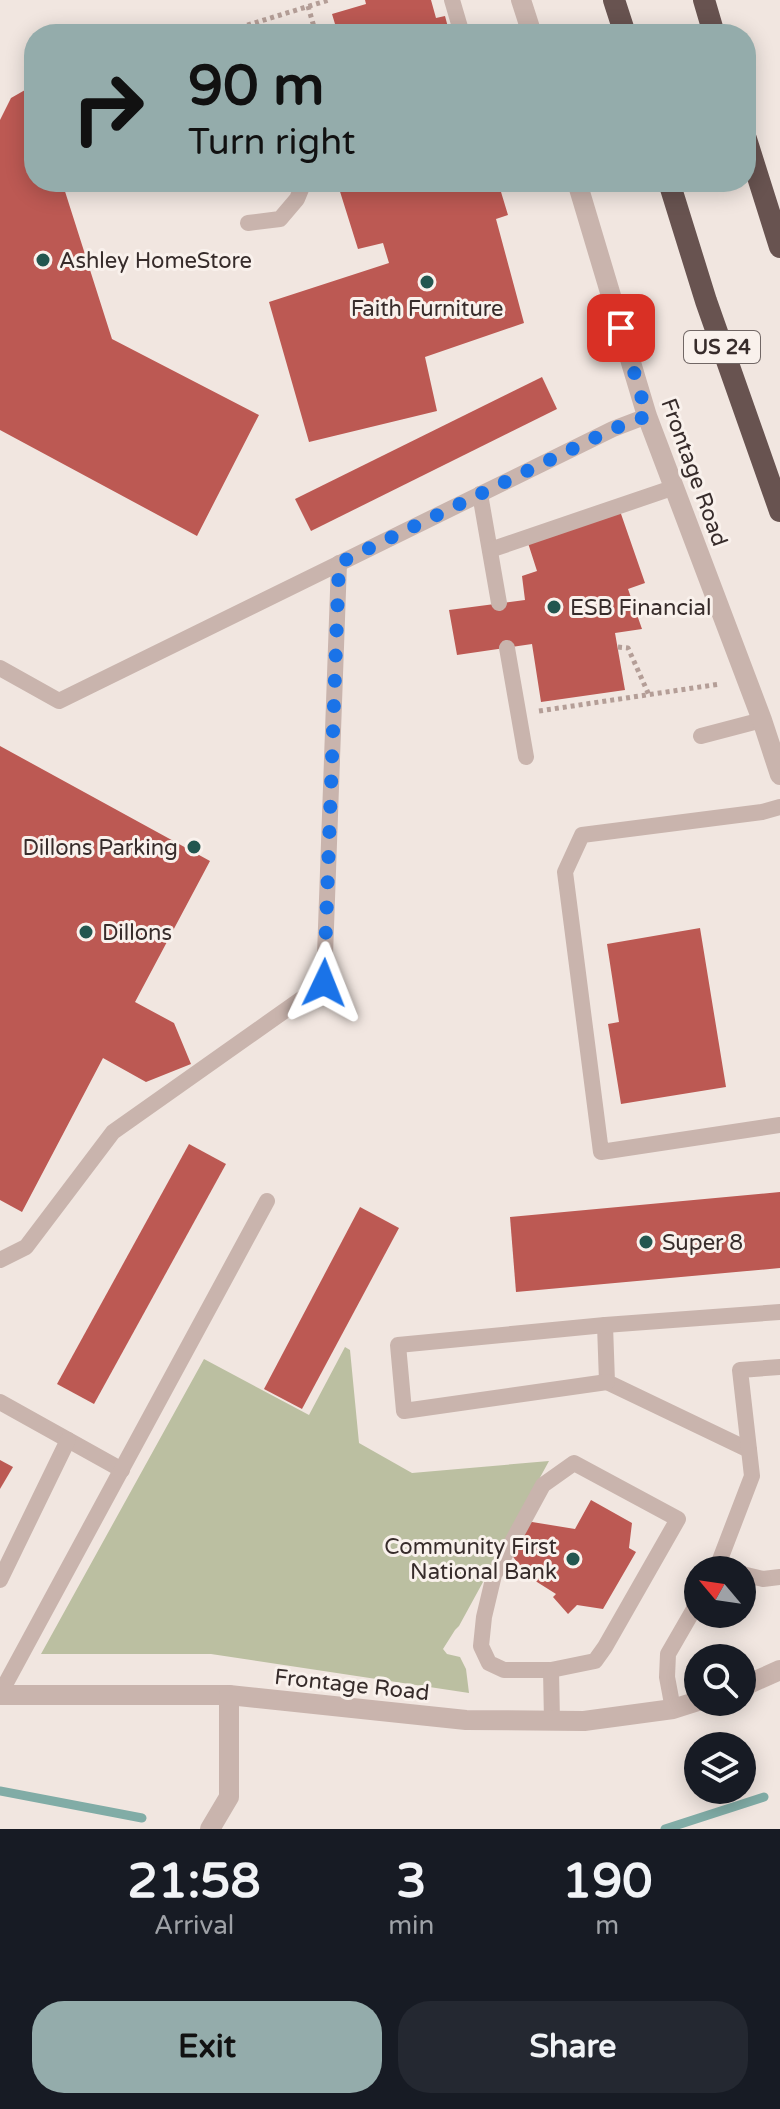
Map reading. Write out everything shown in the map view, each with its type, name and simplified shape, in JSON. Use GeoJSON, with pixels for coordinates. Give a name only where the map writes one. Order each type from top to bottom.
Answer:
{"type":"FeatureCollection","features":[{"type":"Feature","properties":{"kind":"highway"},"geometry":{"type":"LineString","coordinates":[[614,0],[622,24]]}},
{"type":"Feature","properties":{"kind":"highway"},"geometry":{"type":"LineString","coordinates":[[704,0],[711,24]]}},
{"type":"Feature","properties":{"kind":"highway"},"geometry":{"type":"LineString","coordinates":[[756,171],[780,247]]}},
{"type":"Feature","properties":{"kind":"highway","name":"US 24"},"geometry":{"type":"LineString","coordinates":[[672,192],[706,301],[780,511]]}},
{"type":"Feature","properties":{"kind":"street"},"geometry":{"type":"LineString","coordinates":[[521,0],[529,24]]}},
{"type":"Feature","properties":{"kind":"street","name":"Frontage Road"},"geometry":{"type":"LineString","coordinates":[[580,192],[647,416],[780,775]]}},
{"type":"Feature","properties":{"kind":"street"},"geometry":{"type":"LineString","coordinates":[[756,1681],[780,1670]]}},
{"type":"Feature","properties":{"kind":"street","name":"Frontage Road"},"geometry":{"type":"LineString","coordinates":[[0,1695],[229,1695],[466,1720],[584,1721],[684,1705]]}},
{"type":"Feature","properties":{"kind":"street"},"geometry":{"type":"LineString","coordinates":[[210,1829],[229,1797],[229,1695]]}},
{"type":"Feature","properties":{"kind":"lane"},"geometry":{"type":"LineString","coordinates":[[452,0],[459,24]]}},
{"type":"Feature","properties":{"kind":"lane"},"geometry":{"type":"LineString","coordinates":[[248,223],[280,219],[300,192]]}},
{"type":"Feature","properties":{"kind":"lane"},"geometry":{"type":"LineString","coordinates":[[0,668],[59,701],[613,429],[647,416]]}},
{"type":"Feature","properties":{"kind":"lane"},"geometry":{"type":"LineString","coordinates":[[490,550],[675,487]]}},
{"type":"Feature","properties":{"kind":"lane"},"geometry":{"type":"LineString","coordinates":[[480,494],[499,603]]}},
{"type":"Feature","properties":{"kind":"lane"},"geometry":{"type":"LineString","coordinates":[[0,1260],[26,1247],[113,1132],[324,983],[339,563]]}},
{"type":"Feature","properties":{"kind":"lane"},"geometry":{"type":"LineString","coordinates":[[507,648],[526,757]]}},
{"type":"Feature","properties":{"kind":"lane"},"geometry":{"type":"LineString","coordinates":[[701,736],[762,720]]}},
{"type":"Feature","properties":{"kind":"lane"},"geometry":{"type":"LineString","coordinates":[[780,807],[762,812],[582,835],[565,872],[601,1152],[780,1125]]}},
{"type":"Feature","properties":{"kind":"lane"},"geometry":{"type":"LineString","coordinates":[[0,1695],[267,1201]]}},
{"type":"Feature","properties":{"kind":"lane"},"geometry":{"type":"LineString","coordinates":[[749,1450],[607,1382],[404,1411],[398,1345],[780,1312]]}},
{"type":"Feature","properties":{"kind":"lane"},"geometry":{"type":"LineString","coordinates":[[605,1325],[607,1382]]}},
{"type":"Feature","properties":{"kind":"lane"},"geometry":{"type":"LineString","coordinates":[[724,1556],[752,1476],[740,1370],[780,1367]]}},
{"type":"Feature","properties":{"kind":"lane"},"geometry":{"type":"LineString","coordinates":[[0,1402],[122,1470]]}},
{"type":"Feature","properties":{"kind":"lane"},"geometry":{"type":"LineString","coordinates":[[0,1580],[68,1440]]}},
{"type":"Feature","properties":{"kind":"lane"},"geometry":{"type":"LineString","coordinates":[[574,1463],[678,1519],[595,1661],[551,1670],[504,1670],[489,1663],[481,1646],[484,1617],[494,1575],[543,1485],[574,1463]]}},
{"type":"Feature","properties":{"kind":"lane"},"geometry":{"type":"LineString","coordinates":[[756,1577],[780,1577]]}},
{"type":"Feature","properties":{"kind":"lane"},"geometry":{"type":"LineString","coordinates":[[673,1709],[667,1677],[668,1654],[684,1626]]}},
{"type":"Feature","properties":{"kind":"lane"},"geometry":{"type":"LineString","coordinates":[[551,1670],[552,1721]]}},
{"type":"Feature","properties":{"kind":"path"},"geometry":{"type":"LineString","coordinates":[[251,24],[329,0]]}},
{"type":"Feature","properties":{"kind":"path"},"geometry":{"type":"LineString","coordinates":[[308,6],[313,24]]}},
{"type":"Feature","properties":{"kind":"path"},"geometry":{"type":"LineString","coordinates":[[618,647],[628,648],[649,695]]}},
{"type":"Feature","properties":{"kind":"path"},"geometry":{"type":"LineString","coordinates":[[518,714],[720,684]]}},
{"type":"Feature","properties":{"kind":"green space"},"geometry":{"type":"Polygon","coordinates":[[[345,1347],[350,1350],[359,1443],[412,1473],[549,1461],[459,1626],[443,1649],[447,1654],[460,1657],[466,1669],[469,1693],[211,1654],[41,1654],[204,1359],[309,1415],[345,1347]]]}},
{"type":"Feature","properties":{"kind":"building"},"geometry":{"type":"Polygon","coordinates":[[[365,0],[431,0],[436,18],[445,16],[447,24],[335,24],[332,14],[366,4],[365,0]]]}},
{"type":"Feature","properties":{"kind":"building","name":"Ashley HomeStore"},"geometry":{"type":"Polygon","coordinates":[[[24,91],[24,192],[65,192],[112,339],[259,415],[197,536],[0,430],[0,120],[11,98],[24,91]]]}},
{"type":"Feature","properties":{"kind":"building"},"geometry":{"type":"Polygon","coordinates":[[[340,192],[501,192],[508,215],[496,219],[524,323],[425,357],[437,411],[309,442],[269,302],[389,263],[383,243],[358,249],[340,192]]]}},
{"type":"Feature","properties":{"kind":"building"},"geometry":{"type":"Polygon","coordinates":[[[542,377],[557,409],[311,531],[295,499],[542,377]]]}},
{"type":"Feature","properties":{"kind":"building","name":"ESB Financial"},"geometry":{"type":"Polygon","coordinates":[[[620,511],[645,583],[628,589],[642,629],[615,633],[625,690],[541,702],[532,644],[457,655],[449,610],[525,600],[522,576],[537,571],[528,543],[620,511]]]}},
{"type":"Feature","properties":{"kind":"building","name":"Dillons"},"geometry":{"type":"Polygon","coordinates":[[[0,746],[210,861],[135,1002],[174,1023],[191,1064],[146,1082],[103,1058],[22,1212],[0,1200],[0,746]]]}},
{"type":"Feature","properties":{"kind":"building"},"geometry":{"type":"Polygon","coordinates":[[[700,928],[726,1087],[621,1104],[608,1024],[619,1022],[607,944],[700,928]]]}},
{"type":"Feature","properties":{"kind":"building"},"geometry":{"type":"Polygon","coordinates":[[[189,1144],[226,1164],[94,1404],[57,1384],[189,1144]]]}},
{"type":"Feature","properties":{"kind":"building","name":"Super 8"},"geometry":{"type":"Polygon","coordinates":[[[780,1192],[780,1268],[516,1292],[510,1217],[780,1192]]]}},
{"type":"Feature","properties":{"kind":"building"},"geometry":{"type":"Polygon","coordinates":[[[360,1207],[399,1228],[302,1409],[264,1389],[360,1207]]]}},
{"type":"Feature","properties":{"kind":"building"},"geometry":{"type":"Polygon","coordinates":[[[0,1460],[13,1467],[0,1489],[0,1460]]]}},
{"type":"Feature","properties":{"kind":"building","name":"Community First National Bank"},"geometry":{"type":"Polygon","coordinates":[[[591,1500],[632,1523],[629,1548],[636,1552],[603,1609],[577,1605],[568,1614],[553,1597],[556,1594],[537,1582],[509,1551],[526,1521],[575,1529],[591,1500]]]}},
{"type":"Feature","properties":{"kind":"waterway"},"geometry":{"type":"LineString","coordinates":[[0,1791],[142,1818]]}},
{"type":"Feature","properties":{"kind":"waterway"},"geometry":{"type":"LineString","coordinates":[[665,1829],[764,1797]]}},
{"type":"Feature","properties":{"kind":"place","name":"Ashley HomeStore"},"geometry":{"type":"Point","coordinates":[43,260]}},
{"type":"Feature","properties":{"kind":"place","name":"Faith Furniture"},"geometry":{"type":"Point","coordinates":[427,282]}},
{"type":"Feature","properties":{"kind":"place","name":"ESB Financial"},"geometry":{"type":"Point","coordinates":[554,607]}},
{"type":"Feature","properties":{"kind":"place","name":"Dillons Parking"},"geometry":{"type":"Point","coordinates":[194,847]}},
{"type":"Feature","properties":{"kind":"place","name":"Dillons"},"geometry":{"type":"Point","coordinates":[86,932]}},
{"type":"Feature","properties":{"kind":"place","name":"Super 8"},"geometry":{"type":"Point","coordinates":[646,1242]}},
{"type":"Feature","properties":{"kind":"place","name":"Community First National Bank"},"geometry":{"type":"Point","coordinates":[573,1559]}},
{"type":"Feature","properties":{"kind":"route"},"geometry":{"type":"LineString","coordinates":[[324,983],[339,563],[613,429],[647,416],[621,328]]}}]}
